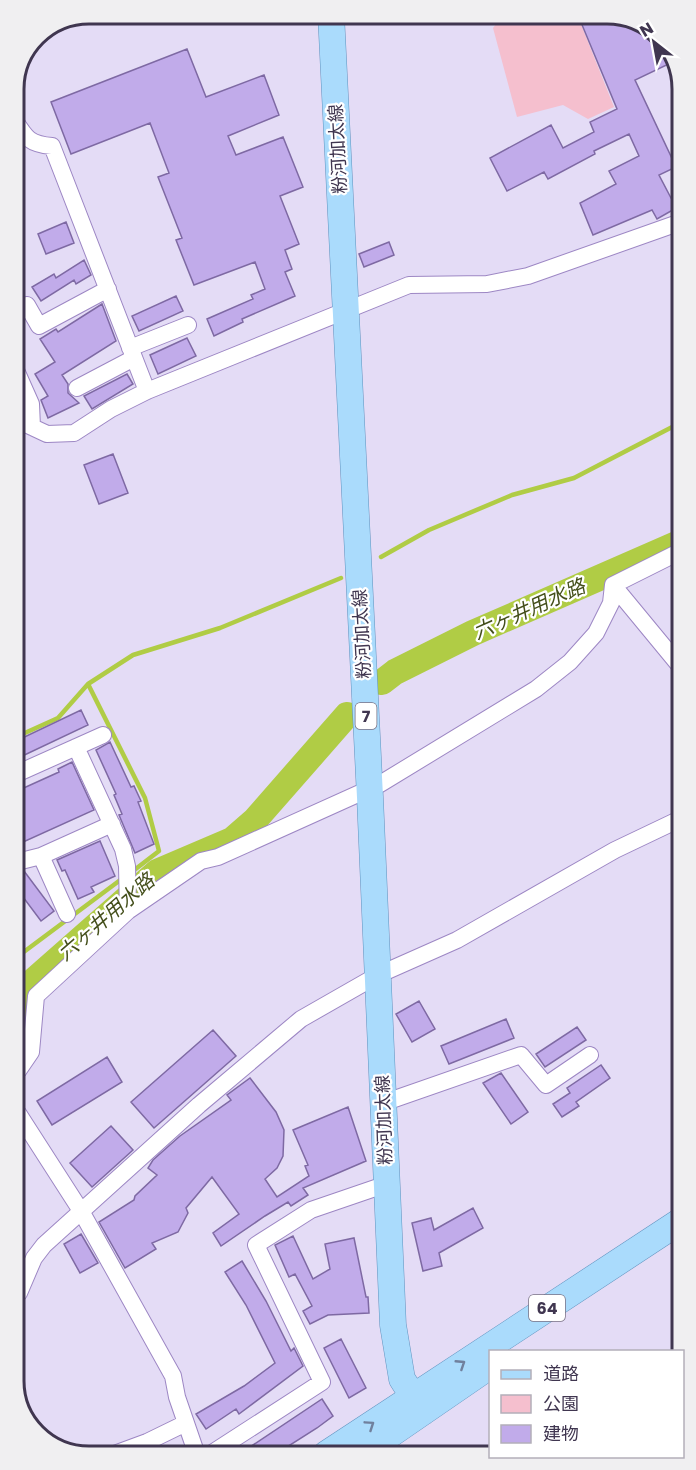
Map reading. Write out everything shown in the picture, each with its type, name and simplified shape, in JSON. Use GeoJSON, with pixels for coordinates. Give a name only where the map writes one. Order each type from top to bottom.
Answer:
{"type":"FeatureCollection","features":[{"type":"Feature","properties":{"kind":"main road","name":"粉河加太線"},"geometry":{"type":"LineString","coordinates":[[332,24],[370,789],[393,1325],[402,1378],[417,1404]]}},
{"type":"Feature","properties":{"kind":"main road","name":"64"},"geometry":{"type":"LineString","coordinates":[[495,1350],[672,1227]]}},
{"type":"Feature","properties":{"kind":"main road","name":"64"},"geometry":{"type":"LineString","coordinates":[[516,1350],[672,1245]]}},
{"type":"Feature","properties":{"kind":"main road","name":"64"},"geometry":{"type":"LineString","coordinates":[[417,1404],[489,1354]]}},
{"type":"Feature","properties":{"kind":"main road"},"geometry":{"type":"LineString","coordinates":[[341,1446],[489,1367]]}},
{"type":"Feature","properties":{"kind":"main road"},"geometry":{"type":"LineString","coordinates":[[371,1446],[417,1404]]}},
{"type":"Feature","properties":{"kind":"street"},"geometry":{"type":"LineString","coordinates":[[24,134],[35,145],[52,146],[147,391]]}},
{"type":"Feature","properties":{"kind":"street"},"geometry":{"type":"LineString","coordinates":[[24,423],[47,434],[74,433],[111,409],[147,391],[409,285],[487,284],[528,276],[672,225]]}},
{"type":"Feature","properties":{"kind":"street"},"geometry":{"type":"LineString","coordinates":[[24,306],[27,305],[39,326],[108,289]]}},
{"type":"Feature","properties":{"kind":"street"},"geometry":{"type":"LineString","coordinates":[[77,388],[132,353],[188,325]]}},
{"type":"Feature","properties":{"kind":"street"},"geometry":{"type":"LineString","coordinates":[[24,388],[31,404],[32,427]]}},
{"type":"Feature","properties":{"kind":"street"},"geometry":{"type":"LineString","coordinates":[[613,585],[672,556]]}},
{"type":"Feature","properties":{"kind":"street"},"geometry":{"type":"LineString","coordinates":[[24,1062],[31,1052],[36,996],[128,911],[201,861],[370,789],[526,695],[570,662],[596,633],[606,617],[613,585]]}},
{"type":"Feature","properties":{"kind":"street"},"geometry":{"type":"LineString","coordinates":[[613,585],[672,655]]}},
{"type":"Feature","properties":{"kind":"street"},"geometry":{"type":"LineString","coordinates":[[24,770],[103,735]]}},
{"type":"Feature","properties":{"kind":"street"},"geometry":{"type":"LineString","coordinates":[[76,747],[123,849],[127,866],[128,911]]}},
{"type":"Feature","properties":{"kind":"street"},"geometry":{"type":"LineString","coordinates":[[24,1281],[34,1258],[44,1245],[301,1019],[378,975],[457,940],[615,850],[672,823]]}},
{"type":"Feature","properties":{"kind":"street"},"geometry":{"type":"LineString","coordinates":[[24,860],[41,856],[112,824]]}},
{"type":"Feature","properties":{"kind":"street"},"geometry":{"type":"LineString","coordinates":[[41,856],[67,914]]}},
{"type":"Feature","properties":{"kind":"street"},"geometry":{"type":"LineString","coordinates":[[383,1103],[521,1055],[546,1085],[590,1055]]}},
{"type":"Feature","properties":{"kind":"street"},"geometry":{"type":"LineString","coordinates":[[24,1122],[81,1211],[173,1376],[194,1446]]}},
{"type":"Feature","properties":{"kind":"street"},"geometry":{"type":"LineString","coordinates":[[223,1446],[322,1382],[256,1245],[311,1210],[387,1184]]}},
{"type":"Feature","properties":{"kind":"street"},"geometry":{"type":"LineString","coordinates":[[136,1446],[186,1422]]}},
{"type":"Feature","properties":{"kind":"green space"},"geometry":{"type":"Polygon","coordinates":[[[496,24],[581,24],[614,107],[588,119],[563,105],[517,117],[493,28],[496,24]]]}},
{"type":"Feature","properties":{"kind":"building"},"geometry":{"type":"Polygon","coordinates":[[[582,24],[611,24],[628,27],[653,43],[667,64],[635,80],[672,159],[672,169],[659,175],[672,197],[672,210],[657,219],[652,210],[593,235],[580,203],[616,184],[609,171],[639,156],[629,134],[594,151],[595,154],[548,179],[544,172],[507,191],[490,158],[551,125],[563,148],[594,132],[590,122],[617,109],[582,24]]]}},
{"type":"Feature","properties":{"kind":"building"},"geometry":{"type":"Polygon","coordinates":[[[187,49],[206,97],[264,75],[279,115],[228,136],[236,155],[283,137],[303,187],[280,196],[299,244],[285,250],[292,269],[285,272],[295,296],[242,319],[243,322],[214,336],[207,319],[253,299],[251,295],[265,289],[255,262],[194,285],[176,240],[182,238],[158,177],[169,173],[150,123],[71,154],[51,102],[187,49]]]}},
{"type":"Feature","properties":{"kind":"building"},"geometry":{"type":"Polygon","coordinates":[[[66,222],[74,243],[46,254],[38,234],[66,222]]]}},
{"type":"Feature","properties":{"kind":"building"},"geometry":{"type":"Polygon","coordinates":[[[389,242],[394,255],[364,267],[359,254],[389,242]]]}},
{"type":"Feature","properties":{"kind":"building"},"geometry":{"type":"Polygon","coordinates":[[[84,260],[91,275],[76,284],[74,280],[41,301],[32,287],[54,274],[56,278],[84,260]]]}},
{"type":"Feature","properties":{"kind":"building"},"geometry":{"type":"Polygon","coordinates":[[[176,296],[183,311],[139,331],[132,316],[176,296]]]}},
{"type":"Feature","properties":{"kind":"building"},"geometry":{"type":"Polygon","coordinates":[[[102,304],[116,341],[62,375],[68,384],[68,393],[79,403],[48,418],[41,400],[48,396],[35,374],[55,362],[40,339],[56,329],[58,332],[102,304]]]}},
{"type":"Feature","properties":{"kind":"building"},"geometry":{"type":"Polygon","coordinates":[[[187,338],[196,356],[158,374],[150,355],[187,338]]]}},
{"type":"Feature","properties":{"kind":"building"},"geometry":{"type":"Polygon","coordinates":[[[127,374],[133,384],[92,409],[84,396],[127,374]]]}},
{"type":"Feature","properties":{"kind":"building"},"geometry":{"type":"Polygon","coordinates":[[[113,454],[128,493],[99,504],[84,465],[113,454]]]}},
{"type":"Feature","properties":{"kind":"building"},"geometry":{"type":"Polygon","coordinates":[[[81,710],[88,725],[24,755],[24,737],[81,710]]]}},
{"type":"Feature","properties":{"kind":"building"},"geometry":{"type":"Polygon","coordinates":[[[110,742],[131,787],[134,786],[141,801],[138,802],[154,844],[135,853],[119,815],[122,814],[114,795],[116,794],[96,750],[110,742]]]}},
{"type":"Feature","properties":{"kind":"building"},"geometry":{"type":"Polygon","coordinates":[[[72,762],[94,810],[24,842],[24,788],[59,772],[58,769],[72,762]]]}},
{"type":"Feature","properties":{"kind":"building"},"geometry":{"type":"Polygon","coordinates":[[[100,841],[115,876],[91,887],[94,892],[78,899],[65,870],[62,871],[57,860],[100,841]]]}},
{"type":"Feature","properties":{"kind":"building"},"geometry":{"type":"Polygon","coordinates":[[[24,871],[54,911],[41,921],[24,898],[24,871]]]}},
{"type":"Feature","properties":{"kind":"building"},"geometry":{"type":"Polygon","coordinates":[[[419,1001],[435,1029],[412,1042],[396,1014],[419,1001]]]}},
{"type":"Feature","properties":{"kind":"building"},"geometry":{"type":"Polygon","coordinates":[[[506,1019],[514,1038],[449,1064],[441,1046],[506,1019]]]}},
{"type":"Feature","properties":{"kind":"building"},"geometry":{"type":"Polygon","coordinates":[[[577,1027],[586,1040],[545,1067],[536,1054],[577,1027]]]}},
{"type":"Feature","properties":{"kind":"building"},"geometry":{"type":"Polygon","coordinates":[[[213,1030],[236,1056],[154,1128],[131,1102],[213,1030]]]}},
{"type":"Feature","properties":{"kind":"building"},"geometry":{"type":"Polygon","coordinates":[[[107,1057],[122,1082],[52,1125],[37,1101],[107,1057]]]}},
{"type":"Feature","properties":{"kind":"building"},"geometry":{"type":"Polygon","coordinates":[[[601,1065],[610,1078],[576,1102],[579,1106],[562,1117],[553,1104],[570,1093],[567,1088],[601,1065]]]}},
{"type":"Feature","properties":{"kind":"building"},"geometry":{"type":"Polygon","coordinates":[[[501,1073],[528,1112],[511,1124],[483,1083],[501,1073]]]}},
{"type":"Feature","properties":{"kind":"building"},"geometry":{"type":"Polygon","coordinates":[[[250,1078],[276,1112],[284,1130],[283,1156],[277,1168],[265,1179],[277,1197],[309,1176],[305,1166],[308,1165],[293,1130],[348,1107],[366,1161],[303,1188],[308,1195],[291,1206],[288,1202],[221,1246],[213,1233],[239,1214],[212,1177],[186,1208],[188,1213],[178,1232],[152,1243],[156,1249],[125,1268],[99,1222],[134,1200],[135,1196],[157,1175],[148,1168],[153,1160],[180,1136],[231,1100],[227,1095],[250,1078]]]}},
{"type":"Feature","properties":{"kind":"building"},"geometry":{"type":"Polygon","coordinates":[[[111,1126],[133,1150],[92,1187],[70,1163],[111,1126]]]}},
{"type":"Feature","properties":{"kind":"building"},"geometry":{"type":"Polygon","coordinates":[[[473,1208],[483,1228],[439,1253],[442,1266],[423,1271],[412,1223],[431,1218],[434,1230],[473,1208]]]}},
{"type":"Feature","properties":{"kind":"building"},"geometry":{"type":"Polygon","coordinates":[[[81,1234],[98,1263],[80,1273],[64,1244],[81,1234]]]}},
{"type":"Feature","properties":{"kind":"building"},"geometry":{"type":"Polygon","coordinates":[[[293,1236],[313,1279],[330,1269],[325,1244],[354,1238],[366,1297],[368,1297],[369,1313],[328,1315],[310,1324],[303,1311],[312,1306],[295,1274],[289,1277],[275,1245],[293,1236]]]}},
{"type":"Feature","properties":{"kind":"building"},"geometry":{"type":"Polygon","coordinates":[[[242,1261],[266,1301],[291,1351],[294,1348],[303,1366],[239,1414],[236,1409],[206,1429],[196,1414],[244,1386],[275,1363],[246,1305],[225,1272],[242,1261]]]}},
{"type":"Feature","properties":{"kind":"building"},"geometry":{"type":"Polygon","coordinates":[[[341,1339],[366,1388],[349,1398],[324,1348],[341,1339]]]}},
{"type":"Feature","properties":{"kind":"building"},"geometry":{"type":"Polygon","coordinates":[[[322,1399],[333,1416],[289,1446],[252,1446],[322,1399]]]}},
{"type":"Feature","properties":{"kind":"waterway"},"geometry":{"type":"LineString","coordinates":[[381,557],[429,530],[512,495],[574,478],[672,427]]}},
{"type":"Feature","properties":{"kind":"waterway","name":"六ヶ井用水路"},"geometry":{"type":"LineString","coordinates":[[382,682],[395,672],[473,633],[672,546]]}},
{"type":"Feature","properties":{"kind":"waterway"},"geometry":{"type":"LineString","coordinates":[[24,733],[58,718],[88,684],[133,655],[220,628],[341,578]]}},
{"type":"Feature","properties":{"kind":"waterway"},"geometry":{"type":"LineString","coordinates":[[88,684],[145,798],[159,851],[133,871]]}},
{"type":"Feature","properties":{"kind":"waterway","name":"六ヶ井用水路"},"geometry":{"type":"LineString","coordinates":[[24,1042],[25,1007],[32,982],[157,872],[232,840],[255,820],[347,715]]}},
{"type":"Feature","properties":{"kind":"waterway"},"geometry":{"type":"LineString","coordinates":[[24,952],[123,878]]}}]}
